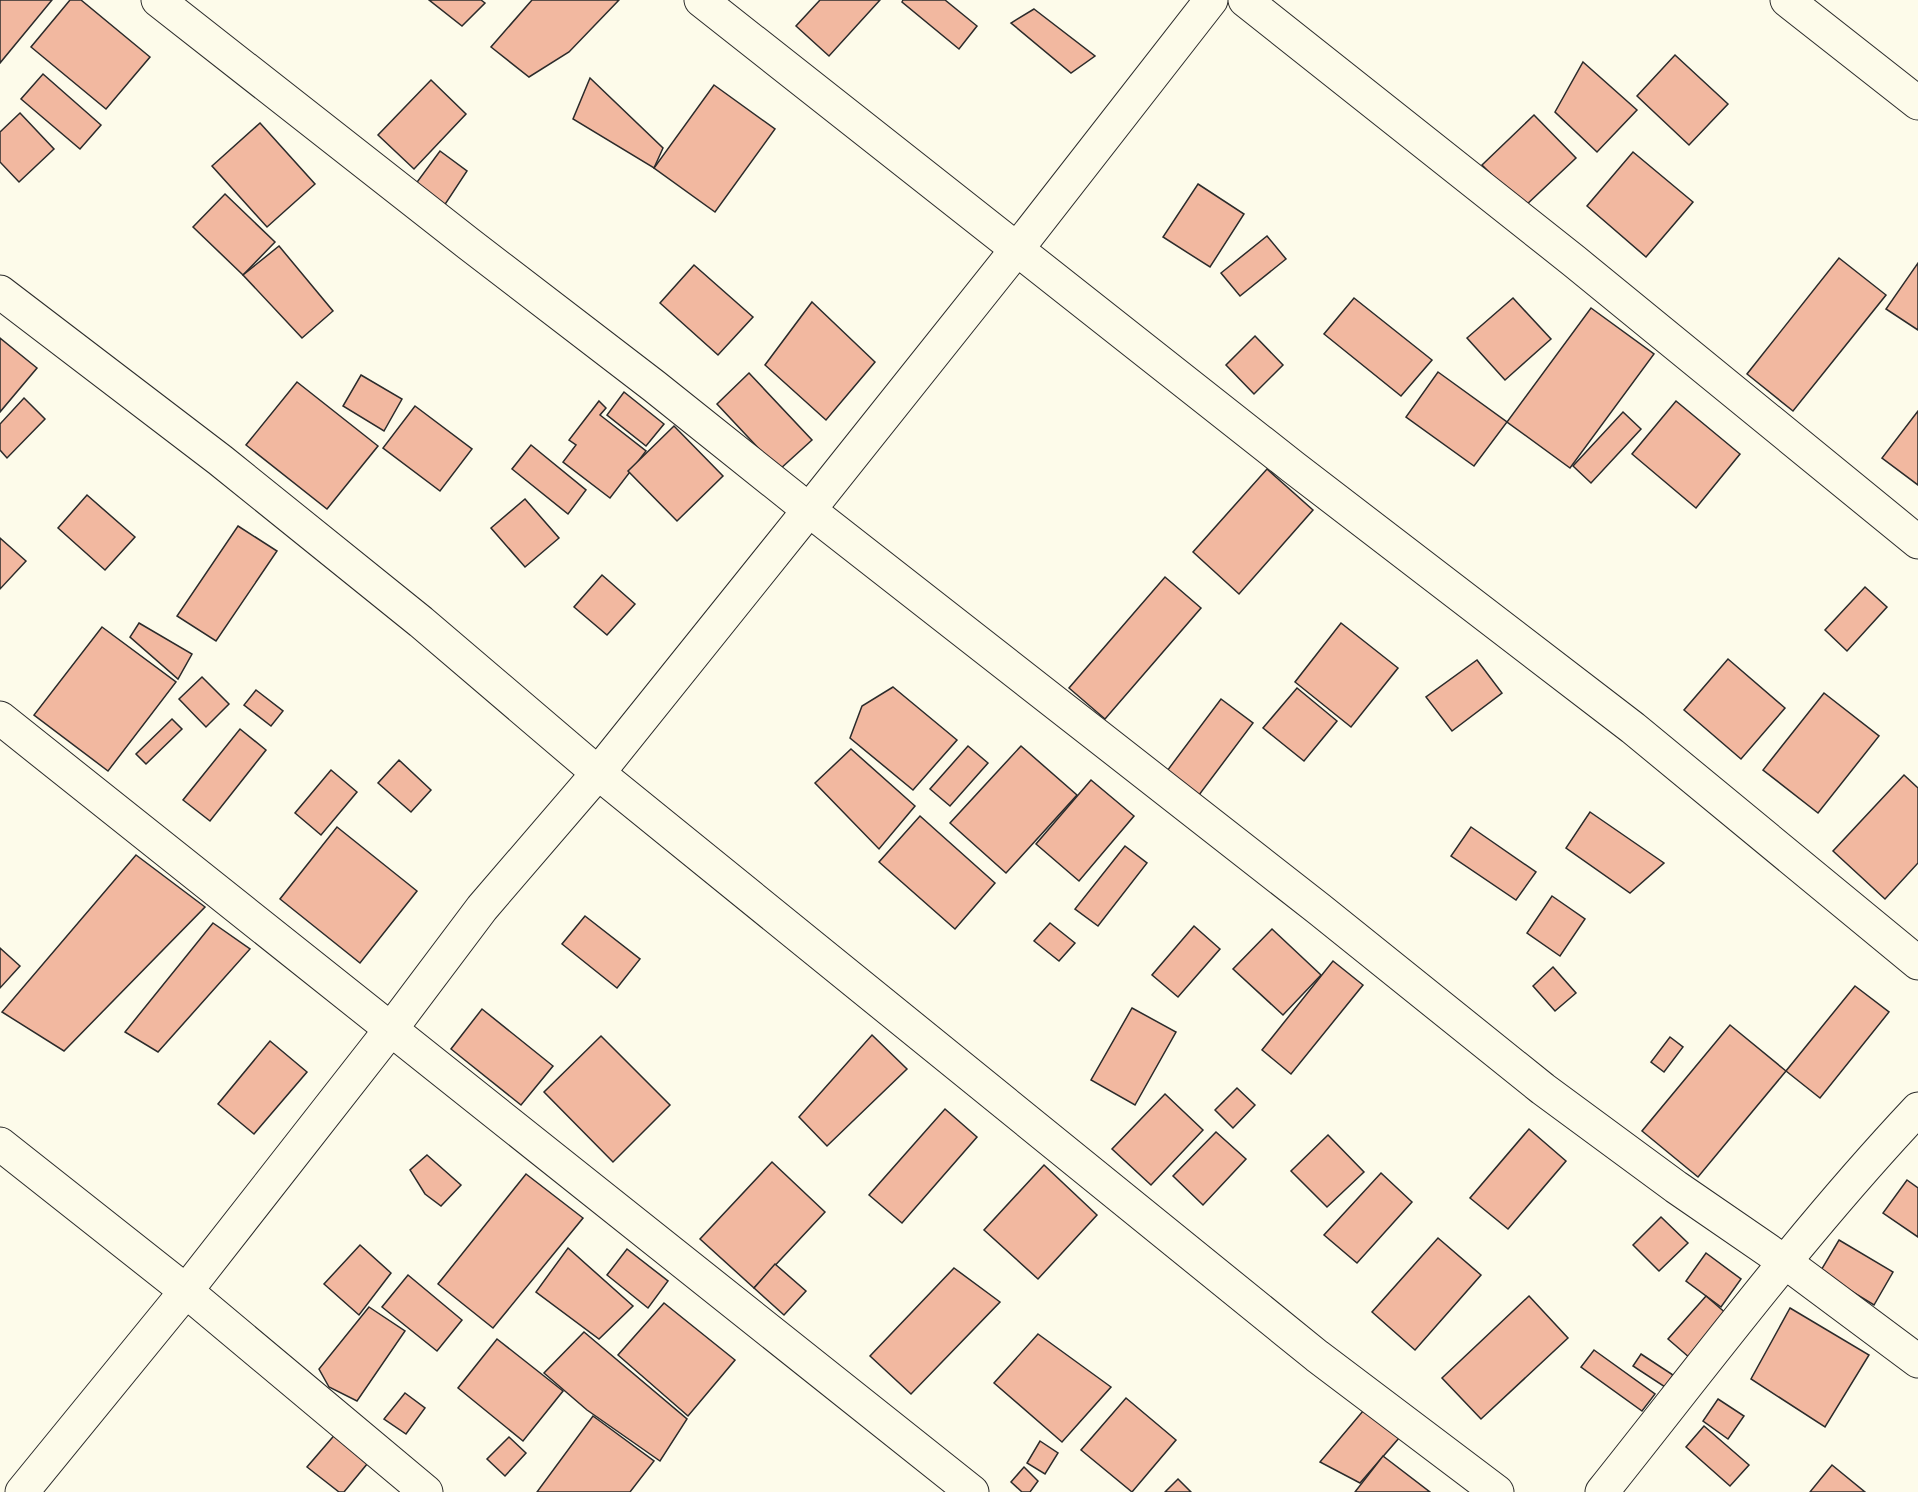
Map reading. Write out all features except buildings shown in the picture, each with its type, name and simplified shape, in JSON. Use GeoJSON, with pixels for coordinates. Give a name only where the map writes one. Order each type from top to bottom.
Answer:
{"type":"FeatureCollection","features":[{"type":"Feature","properties":{"kind":"street"},"geometry":{"type":"LineString","coordinates":[[158,0],[468,244],[654,386],[1319,909],[1543,1089],[1676,1187],[1785,1262],[1918,1361]]}},
{"type":"Feature","properties":{"kind":"street"},"geometry":{"type":"LineString","coordinates":[[701,0],[1293,467],[1633,728],[1918,963]]}},
{"type":"Feature","properties":{"kind":"street"},"geometry":{"type":"LineString","coordinates":[[22,1492],[186,1291],[391,1029],[482,908],[598,773],[1017,249],[1211,0]]}},
{"type":"Feature","properties":{"kind":"street"},"geometry":{"type":"LineString","coordinates":[[1245,0],[1574,261],[1918,542]]}},
{"type":"Feature","properties":{"kind":"street"},"geometry":{"type":"LineString","coordinates":[[1788,0],[1918,103]]}},
{"type":"Feature","properties":{"kind":"street"},"geometry":{"type":"LineString","coordinates":[[0,292],[238,475],[421,622],[598,773],[1317,1356],[1497,1492]]}},
{"type":"Feature","properties":{"kind":"street"},"geometry":{"type":"LineString","coordinates":[[0,718],[972,1492]]}},
{"type":"Feature","properties":{"kind":"street"},"geometry":{"type":"LineString","coordinates":[[1602,1492],[1785,1262],[1890,1138],[1918,1109]]}},
{"type":"Feature","properties":{"kind":"street"},"geometry":{"type":"LineString","coordinates":[[0,1144],[186,1291],[426,1492]]}}]}
